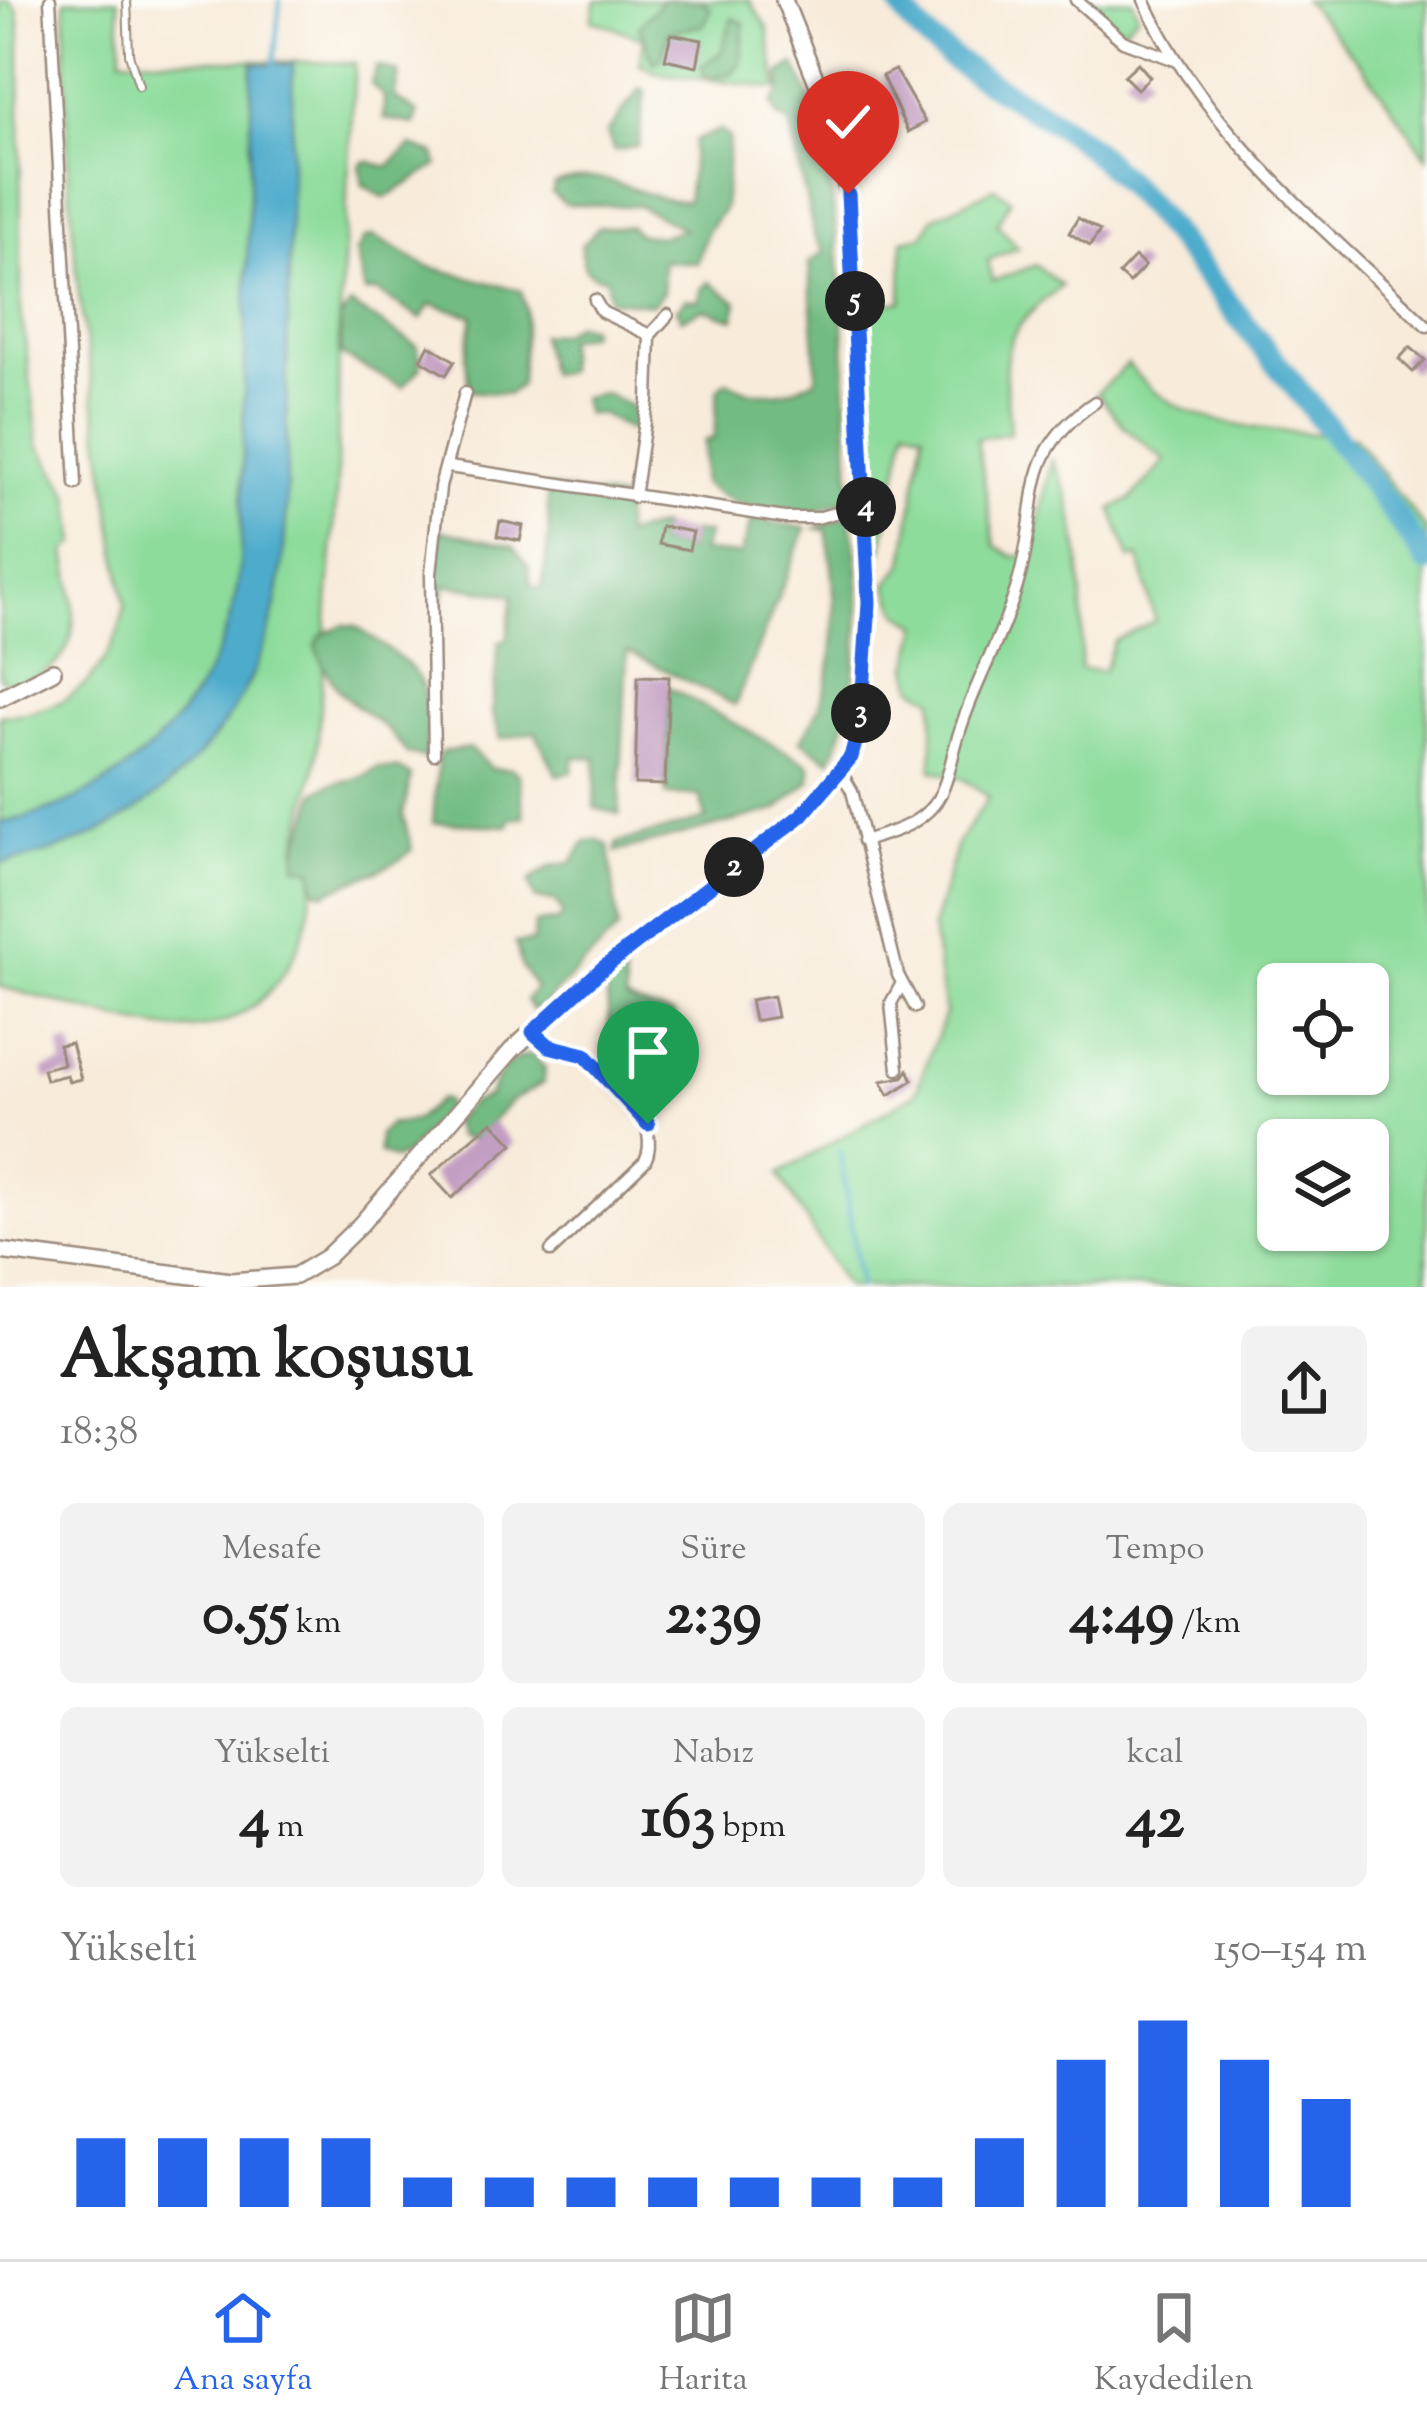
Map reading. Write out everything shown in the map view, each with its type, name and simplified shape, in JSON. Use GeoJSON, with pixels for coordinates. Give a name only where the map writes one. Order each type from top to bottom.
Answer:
{"type":"FeatureCollection","features":[{"type":"Feature","properties":{"kind":"street"},"geometry":{"type":"LineString","coordinates":[[50,0],[76,484]]}},
{"type":"Feature","properties":{"kind":"street"},"geometry":{"type":"LineString","coordinates":[[0,1251],[230,1281],[296,1276],[327,1257],[360,1226],[533,1032],[602,969],[802,815],[851,757],[861,720],[867,658],[866,504],[848,194],[828,110],[784,0]]}},
{"type":"Feature","properties":{"kind":"street"},"geometry":{"type":"LineString","coordinates":[[1076,0],[1123,41],[1175,59]]}},
{"type":"Feature","properties":{"kind":"street"},"geometry":{"type":"LineString","coordinates":[[1144,0],[1175,59],[1262,166],[1427,326]]}},
{"type":"Feature","properties":{"kind":"street"},"geometry":{"type":"LineString","coordinates":[[595,300],[602,312],[650,334]]}},
{"type":"Feature","properties":{"kind":"street"},"geometry":{"type":"LineString","coordinates":[[634,496],[648,401],[650,334],[668,315]]}},
{"type":"Feature","properties":{"kind":"street"},"geometry":{"type":"LineString","coordinates":[[434,754],[431,574],[438,502],[465,393]]}},
{"type":"Feature","properties":{"kind":"street"},"geometry":{"type":"LineString","coordinates":[[863,841],[902,830],[932,808],[948,776],[965,707],[1019,581],[1039,466],[1053,435],[1095,402]]}},
{"type":"Feature","properties":{"kind":"street"},"geometry":{"type":"LineString","coordinates":[[448,467],[802,519],[866,504]]}},
{"type":"Feature","properties":{"kind":"street"},"geometry":{"type":"LineString","coordinates":[[0,698],[53,671]]}},
{"type":"Feature","properties":{"kind":"street"},"geometry":{"type":"LineString","coordinates":[[841,772],[852,791],[902,985],[915,1007]]}},
{"type":"Feature","properties":{"kind":"street"},"geometry":{"type":"LineString","coordinates":[[898,1069],[891,1003],[902,985]]}},
{"type":"Feature","properties":{"kind":"street"},"geometry":{"type":"LineString","coordinates":[[533,1032],[549,1046],[585,1055],[604,1072],[643,1114],[652,1141],[645,1161],[551,1251]]}},
{"type":"Feature","properties":{"kind":"lane"},"geometry":{"type":"LineString","coordinates":[[128,0],[129,54],[139,86]]}},
{"type":"Feature","properties":{"kind":"green space"},"geometry":{"type":"Polygon","coordinates":[[[9,0],[18,10],[20,35],[21,311],[39,445],[70,495],[76,543],[66,552],[74,617],[64,654],[34,677],[8,683],[0,678],[0,1],[9,0]]]}},
{"type":"Feature","properties":{"kind":"green space"},"geometry":{"type":"Polygon","coordinates":[[[65,0],[118,0],[122,58],[355,63],[339,329],[337,484],[316,763],[296,850],[313,868],[312,898],[294,956],[278,981],[233,1018],[204,1027],[153,1026],[0,987],[0,715],[48,707],[84,685],[110,651],[125,606],[78,289],[68,173],[65,0]]]}},
{"type":"Feature","properties":{"kind":"green space"},"geometry":{"type":"Polygon","coordinates":[[[596,0],[749,0],[767,28],[778,89],[657,73],[640,64],[643,38],[592,20],[596,0]]]}},
{"type":"Feature","properties":{"kind":"green space"},"geometry":{"type":"Polygon","coordinates":[[[663,0],[701,0],[711,9],[704,25],[669,32],[661,59],[654,63],[639,26],[663,0]]]}},
{"type":"Feature","properties":{"kind":"green space"},"geometry":{"type":"Polygon","coordinates":[[[1087,0],[1133,0],[1138,15],[1122,30],[1087,0]]]}},
{"type":"Feature","properties":{"kind":"green space"},"geometry":{"type":"Polygon","coordinates":[[[1304,0],[1427,0],[1427,157],[1363,67],[1304,0]]]}},
{"type":"Feature","properties":{"kind":"green space"},"geometry":{"type":"Polygon","coordinates":[[[732,18],[744,23],[741,63],[730,74],[706,77],[701,67],[721,52],[732,18]]]}},
{"type":"Feature","properties":{"kind":"green space"},"geometry":{"type":"Polygon","coordinates":[[[794,64],[812,103],[834,211],[851,498],[792,515],[736,502],[702,483],[704,441],[714,438],[718,389],[727,381],[750,391],[772,393],[817,378],[809,263],[824,252],[815,238],[789,123],[779,118],[772,104],[781,90],[780,74],[794,64]]]}},
{"type":"Feature","properties":{"kind":"green space"},"geometry":{"type":"Polygon","coordinates":[[[377,66],[399,73],[394,97],[418,113],[415,124],[384,119],[384,97],[371,84],[377,66]]]}},
{"type":"Feature","properties":{"kind":"green space"},"geometry":{"type":"Polygon","coordinates":[[[640,88],[645,91],[638,146],[614,151],[607,133],[640,88]]]}},
{"type":"Feature","properties":{"kind":"green space"},"geometry":{"type":"Polygon","coordinates":[[[720,130],[729,138],[724,208],[707,231],[697,263],[662,260],[663,292],[653,304],[610,300],[606,278],[589,272],[583,260],[581,246],[599,227],[630,226],[637,234],[661,236],[684,229],[639,206],[565,204],[552,193],[555,184],[592,178],[687,201],[694,141],[720,130]]]}},
{"type":"Feature","properties":{"kind":"green space"},"geometry":{"type":"Polygon","coordinates":[[[411,146],[435,154],[438,165],[385,198],[363,185],[360,166],[366,161],[387,167],[411,146]]]}},
{"type":"Feature","properties":{"kind":"green space"},"geometry":{"type":"Polygon","coordinates":[[[995,188],[1011,200],[997,224],[1018,248],[988,260],[993,281],[1036,265],[1061,286],[1024,320],[1008,349],[1010,433],[977,439],[995,545],[1012,556],[1031,557],[1052,460],[1062,481],[1080,562],[1080,669],[1104,671],[1114,641],[1155,621],[1139,557],[1130,559],[1112,509],[1131,499],[1166,461],[1125,428],[1097,393],[1128,364],[1149,387],[1200,416],[1261,429],[1354,437],[1427,531],[1427,1287],[846,1287],[779,1174],[915,1094],[945,1014],[932,928],[957,844],[989,797],[962,778],[932,770],[934,699],[914,688],[909,667],[919,625],[899,613],[887,585],[904,563],[924,432],[907,426],[882,550],[874,551],[861,307],[902,301],[903,240],[923,236],[933,218],[995,188]]]}},
{"type":"Feature","properties":{"kind":"green space"},"geometry":{"type":"Polygon","coordinates":[[[374,236],[426,266],[521,291],[526,310],[520,385],[508,394],[469,391],[466,357],[473,316],[431,304],[421,319],[378,292],[365,292],[356,252],[365,238],[374,236]]]}},
{"type":"Feature","properties":{"kind":"green space"},"geometry":{"type":"Polygon","coordinates":[[[709,282],[737,302],[734,319],[704,309],[681,319],[677,309],[686,299],[699,301],[701,289],[709,282]]]}},
{"type":"Feature","properties":{"kind":"green space"},"geometry":{"type":"Polygon","coordinates":[[[351,305],[417,346],[421,367],[403,387],[341,355],[340,318],[351,305]]]}},
{"type":"Feature","properties":{"kind":"green space"},"geometry":{"type":"Polygon","coordinates":[[[575,324],[590,327],[589,334],[566,339],[566,372],[549,374],[540,335],[561,333],[575,324]]]}},
{"type":"Feature","properties":{"kind":"green space"},"geometry":{"type":"Polygon","coordinates":[[[605,393],[634,408],[639,427],[627,429],[601,414],[585,414],[582,398],[605,393]]]}},
{"type":"Feature","properties":{"kind":"green space"},"geometry":{"type":"Polygon","coordinates":[[[547,487],[624,500],[624,535],[661,526],[658,544],[688,550],[693,532],[707,533],[702,552],[740,555],[752,520],[806,528],[735,705],[627,651],[619,814],[595,808],[596,758],[574,757],[572,772],[557,775],[535,732],[501,739],[492,712],[499,642],[507,640],[513,595],[446,585],[441,604],[435,603],[440,530],[513,546],[529,568],[531,586],[542,588],[549,535],[547,487]]]}},
{"type":"Feature","properties":{"kind":"green space"},"geometry":{"type":"Polygon","coordinates":[[[848,516],[858,569],[858,640],[848,709],[830,760],[800,740],[824,694],[834,639],[826,530],[816,528],[848,516]]]}},
{"type":"Feature","properties":{"kind":"green space"},"geometry":{"type":"Polygon","coordinates":[[[343,625],[355,626],[418,678],[427,708],[426,758],[407,754],[381,724],[336,686],[316,646],[320,636],[343,625]]]}},
{"type":"Feature","properties":{"kind":"green space"},"geometry":{"type":"Polygon","coordinates":[[[668,687],[810,765],[810,781],[777,810],[616,852],[617,843],[706,819],[700,796],[666,795],[668,687]]]}},
{"type":"Feature","properties":{"kind":"green space"},"geometry":{"type":"Polygon","coordinates":[[[470,748],[491,769],[512,769],[519,776],[524,817],[510,819],[508,826],[433,823],[438,759],[442,752],[470,748]]]}},
{"type":"Feature","properties":{"kind":"green space"},"geometry":{"type":"Polygon","coordinates":[[[378,768],[399,769],[411,776],[403,815],[412,850],[382,869],[325,893],[314,889],[313,869],[296,866],[315,793],[378,768]]]}},
{"type":"Feature","properties":{"kind":"green space"},"geometry":{"type":"Polygon","coordinates":[[[586,841],[609,846],[618,930],[541,1007],[532,1010],[526,1000],[535,988],[521,966],[516,943],[533,942],[535,923],[559,921],[563,914],[555,901],[535,899],[529,881],[552,866],[571,863],[586,841]]]}},
{"type":"Feature","properties":{"kind":"green space"},"geometry":{"type":"Polygon","coordinates":[[[624,974],[626,1001],[674,1015],[674,1028],[659,1047],[642,1046],[609,1026],[606,982],[624,974]]]}},
{"type":"Feature","properties":{"kind":"green space"},"geometry":{"type":"Polygon","coordinates":[[[532,1055],[545,1068],[543,1083],[510,1102],[475,1139],[458,1137],[452,1122],[471,1103],[489,1096],[509,1063],[532,1055]]]}},
{"type":"Feature","properties":{"kind":"green space"},"geometry":{"type":"Polygon","coordinates":[[[440,1099],[446,1101],[445,1111],[404,1156],[394,1159],[379,1152],[379,1134],[389,1125],[415,1120],[440,1099]]]}},
{"type":"Feature","properties":{"kind":"water"},"geometry":{"type":"Polygon","coordinates":[[[252,64],[293,64],[286,516],[276,604],[262,653],[212,740],[178,777],[139,808],[96,833],[49,852],[0,863],[0,823],[47,811],[90,791],[129,766],[163,735],[192,699],[215,658],[231,614],[240,567],[252,64]]]}},
{"type":"Feature","properties":{"kind":"building"},"geometry":{"type":"Polygon","coordinates":[[[671,34],[702,40],[697,66],[665,59],[671,34]]]}},
{"type":"Feature","properties":{"kind":"building"},"geometry":{"type":"Polygon","coordinates":[[[1138,63],[1150,77],[1137,89],[1124,76],[1138,63]]]}},
{"type":"Feature","properties":{"kind":"building"},"geometry":{"type":"Polygon","coordinates":[[[895,70],[925,122],[908,132],[882,76],[895,70]]]}},
{"type":"Feature","properties":{"kind":"building"},"geometry":{"type":"Polygon","coordinates":[[[1078,218],[1100,231],[1090,246],[1069,233],[1078,218]]]}},
{"type":"Feature","properties":{"kind":"building"},"geometry":{"type":"Polygon","coordinates":[[[1135,257],[1145,266],[1129,283],[1119,274],[1135,257]]]}},
{"type":"Feature","properties":{"kind":"building"},"geometry":{"type":"Polygon","coordinates":[[[429,345],[455,361],[446,375],[421,360],[429,345]]]}},
{"type":"Feature","properties":{"kind":"building"},"geometry":{"type":"Polygon","coordinates":[[[1410,347],[1425,360],[1413,372],[1399,359],[1410,347]]]}},
{"type":"Feature","properties":{"kind":"building"},"geometry":{"type":"Polygon","coordinates":[[[500,521],[523,526],[520,541],[497,536],[500,521]]]}},
{"type":"Feature","properties":{"kind":"building"},"geometry":{"type":"Polygon","coordinates":[[[661,526],[693,532],[689,550],[658,544],[661,526]]]}},
{"type":"Feature","properties":{"kind":"building"},"geometry":{"type":"Polygon","coordinates":[[[638,676],[669,677],[665,785],[635,784],[638,676]]]}},
{"type":"Feature","properties":{"kind":"building"},"geometry":{"type":"Polygon","coordinates":[[[773,996],[777,1017],[754,1021],[750,1000],[773,996]]]}},
{"type":"Feature","properties":{"kind":"building"},"geometry":{"type":"Polygon","coordinates":[[[71,1043],[81,1079],[69,1082],[67,1075],[46,1080],[43,1069],[63,1064],[59,1045],[71,1043]]]}},
{"type":"Feature","properties":{"kind":"building"},"geometry":{"type":"Polygon","coordinates":[[[908,1070],[913,1080],[889,1095],[881,1081],[903,1077],[908,1070]]]}},
{"type":"Feature","properties":{"kind":"building"},"geometry":{"type":"Polygon","coordinates":[[[492,1121],[513,1144],[452,1198],[431,1175],[492,1121]]]}},
{"type":"Feature","properties":{"kind":"waterway"},"geometry":{"type":"LineString","coordinates":[[274,64],[280,0]]}},
{"type":"Feature","properties":{"kind":"waterway"},"geometry":{"type":"LineString","coordinates":[[898,0],[933,43],[1063,128],[1130,186],[1340,443],[1427,561]]}},
{"type":"Feature","properties":{"kind":"waterway"},"geometry":{"type":"LineString","coordinates":[[840,1150],[860,1287]]}},
{"type":"Feature","properties":{"kind":"route"},"geometry":{"type":"LineString","coordinates":[[648,1124],[585,1055],[549,1046],[533,1032],[602,969],[802,815],[828,791],[851,757],[861,720],[869,603],[848,194]]}}]}
